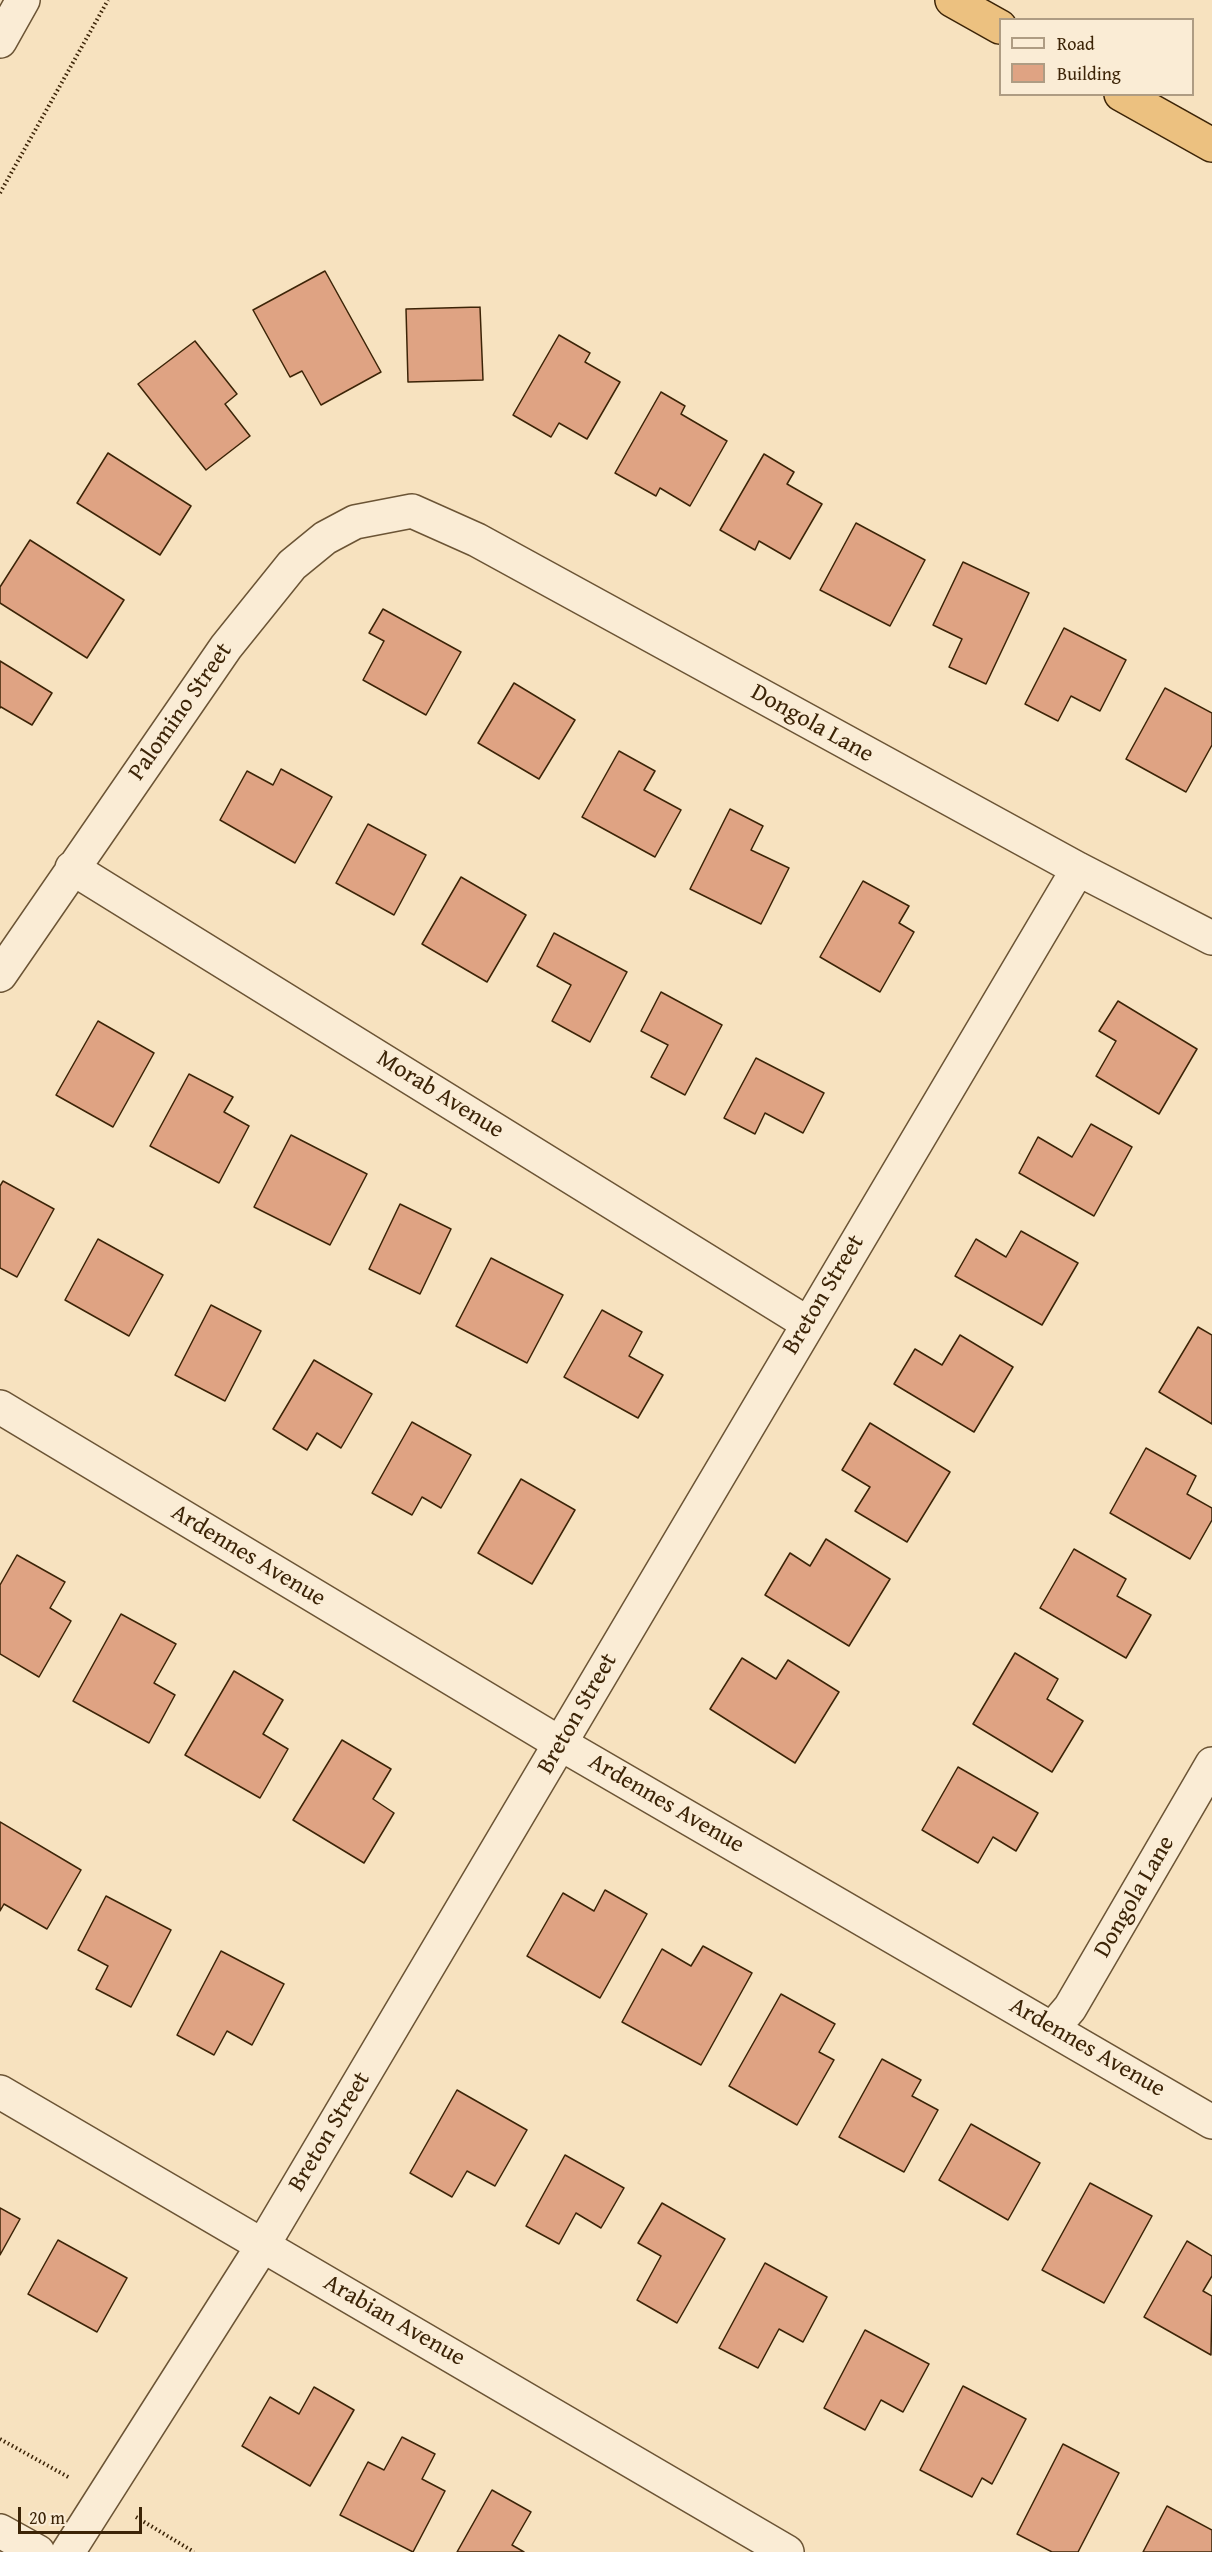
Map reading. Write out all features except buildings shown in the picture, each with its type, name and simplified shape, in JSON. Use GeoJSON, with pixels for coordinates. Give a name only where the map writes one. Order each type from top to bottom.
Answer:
{"type":"FeatureCollection","features":[{"type":"Feature","properties":{"kind":"highway"},"geometry":{"type":"LineString","coordinates":[[952,0],[999,26]]}},
{"type":"Feature","properties":{"kind":"highway"},"geometry":{"type":"LineString","coordinates":[[1125,96],[1212,145]]}},
{"type":"Feature","properties":{"kind":"street"},"geometry":{"type":"LineString","coordinates":[[0,41],[23,0]]}},
{"type":"Feature","properties":{"kind":"street","name":"Palomino Street"},"geometry":{"type":"LineString","coordinates":[[0,975],[226,647],[292,565],[325,538],[355,522],[412,511]]}},
{"type":"Feature","properties":{"kind":"street","name":"Dongola Lane"},"geometry":{"type":"LineString","coordinates":[[412,511],[477,540],[1077,869],[1212,938]]}},
{"type":"Feature","properties":{"kind":"street","name":"Morab Avenue"},"geometry":{"type":"LineString","coordinates":[[72,868],[807,1323]]}},
{"type":"Feature","properties":{"kind":"street","name":"Breton Street"},"geometry":{"type":"LineString","coordinates":[[68,2552],[263,2245],[1077,869]]}},
{"type":"Feature","properties":{"kind":"street","name":"Ardennes Avenue"},"geometry":{"type":"LineString","coordinates":[[0,1407],[561,1744],[1212,2122]]}},
{"type":"Feature","properties":{"kind":"street","name":"Dongola Lane"},"geometry":{"type":"LineString","coordinates":[[1053,2028],[1070,2008],[1212,1764]]}},
{"type":"Feature","properties":{"kind":"street","name":"Arabian Avenue"},"geometry":{"type":"LineString","coordinates":[[0,2092],[787,2552]]}},
{"type":"Feature","properties":{"kind":"street"},"geometry":{"type":"LineString","coordinates":[[0,2531],[38,2552]]}},
{"type":"Feature","properties":{"kind":"path"},"geometry":{"type":"LineString","coordinates":[[0,194],[108,0]]}}]}
